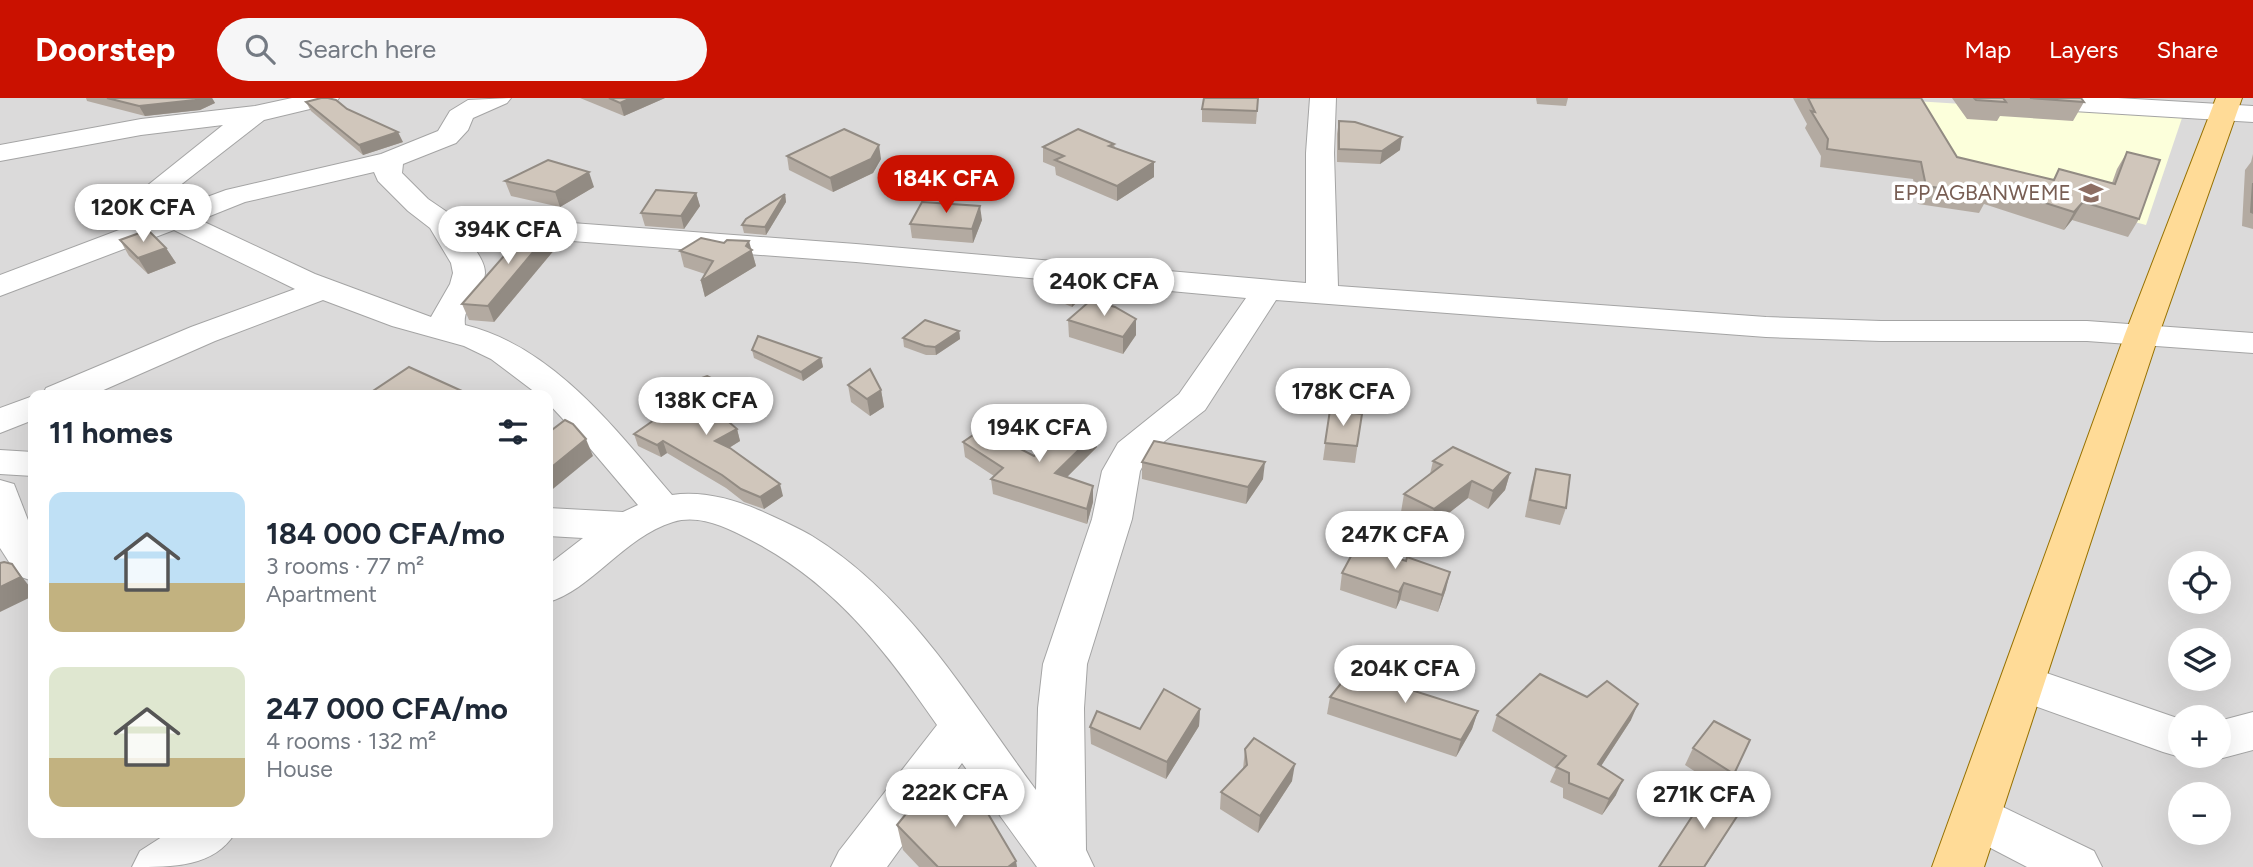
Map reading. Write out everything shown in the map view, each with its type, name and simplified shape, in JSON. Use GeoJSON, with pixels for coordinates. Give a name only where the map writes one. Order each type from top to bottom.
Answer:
{"type":"FeatureCollection","features":[{"type":"Feature","properties":{"kind":"main road"},"geometry":{"type":"LineString","coordinates":[[1958,867],[2142,334],[2235,108]]}},
{"type":"Feature","properties":{"kind":"street"},"geometry":{"type":"LineString","coordinates":[[0,153],[141,127],[255,114],[326,98]]}},
{"type":"Feature","properties":{"kind":"street"},"geometry":{"type":"LineString","coordinates":[[0,286],[257,189],[390,160],[447,137],[455,130],[455,106],[498,98]]}},
{"type":"Feature","properties":{"kind":"street"},"geometry":{"type":"LineString","coordinates":[[1322,292],[1320,153],[1323,98]]}},
{"type":"Feature","properties":{"kind":"street"},"geometry":{"type":"LineString","coordinates":[[1992,98],[2235,108]]}},
{"type":"Feature","properties":{"kind":"street"},"geometry":{"type":"LineString","coordinates":[[255,114],[158,191],[159,204],[175,220],[265,265],[375,309],[476,339],[557,391],[645,518]]}},
{"type":"Feature","properties":{"kind":"street"},"geometry":{"type":"LineString","coordinates":[[390,160],[388,175],[418,205],[442,222],[467,263],[469,273],[466,284],[447,316],[449,332]]}},
{"type":"Feature","properties":{"kind":"street"},"geometry":{"type":"LineString","coordinates":[[442,222],[856,253],[1267,290],[1766,327],[2142,334],[2253,343]]}},
{"type":"Feature","properties":{"kind":"street"},"geometry":{"type":"LineString","coordinates":[[73,390],[202,334],[324,289]]}},
{"type":"Feature","properties":{"kind":"street"},"geometry":{"type":"LineString","coordinates":[[1064,863],[1061,708],[1065,664],[1112,519],[1121,471],[1130,452],[1192,402],[1267,290]]}},
{"type":"Feature","properties":{"kind":"street"},"geometry":{"type":"LineString","coordinates":[[0,421],[28,409]]}},
{"type":"Feature","properties":{"kind":"street"},"geometry":{"type":"LineString","coordinates":[[0,462],[28,464]]}},
{"type":"Feature","properties":{"kind":"street"},"geometry":{"type":"LineString","coordinates":[[0,493],[15,539],[28,558]]}},
{"type":"Feature","properties":{"kind":"street"},"geometry":{"type":"LineString","coordinates":[[553,522],[645,518],[688,506],[714,508],[764,527],[819,563],[848,584],[901,640],[1064,863]]}},
{"type":"Feature","properties":{"kind":"street"},"geometry":{"type":"LineString","coordinates":[[553,583],[645,518]]}},
{"type":"Feature","properties":{"kind":"street"},"geometry":{"type":"LineString","coordinates":[[2023,683],[2168,734]]}},
{"type":"Feature","properties":{"kind":"street"},"geometry":{"type":"LineString","coordinates":[[857,867],[962,727]]}},
{"type":"Feature","properties":{"kind":"street"},"geometry":{"type":"LineString","coordinates":[[2231,737],[2253,731]]}},
{"type":"Feature","properties":{"kind":"street"},"geometry":{"type":"LineString","coordinates":[[1976,816],[2076,867]]}},
{"type":"Feature","properties":{"kind":"street"},"geometry":{"type":"LineString","coordinates":[[158,867],[202,838]]}},
{"type":"Feature","properties":{"kind":"shaded area"},"geometry":{"type":"Polygon","coordinates":[[[0,98],[2253,98],[2253,867],[0,867],[0,98]]]}},
{"type":"Feature","properties":{"kind":"shaded area","name":"EPP AGBANWEME"},"geometry":{"type":"Polygon","coordinates":[[[1867,98],[2182,118],[2146,225],[1904,161],[1867,98]]]}},
{"type":"Feature","properties":{"kind":"building"},"geometry":{"type":"Polygon","coordinates":[[[107,98],[200,98],[139,106],[107,98]]]}},
{"type":"Feature","properties":{"kind":"building"},"geometry":{"type":"Polygon","coordinates":[[[321,98],[336,100],[347,109],[398,132],[359,145],[306,102],[321,98]]]}},
{"type":"Feature","properties":{"kind":"building"},"geometry":{"type":"Polygon","coordinates":[[[609,98],[631,98],[620,103],[609,98]]]}},
{"type":"Feature","properties":{"kind":"building"},"geometry":{"type":"Polygon","coordinates":[[[1204,98],[1258,98],[1257,111],[1202,109],[1204,98]]]}},
{"type":"Feature","properties":{"kind":"building"},"geometry":{"type":"Polygon","coordinates":[[[1808,98],[1921,98],[1957,157],[2054,180],[2059,169],[2115,184],[2127,152],[2160,160],[2139,219],[2083,202],[2074,212],[1985,184],[1988,195],[1926,186],[1921,162],[1827,149],[1828,139],[1811,111],[1815,112],[1808,98]]]}},
{"type":"Feature","properties":{"kind":"building"},"geometry":{"type":"Polygon","coordinates":[[[1974,98],[2003,98],[2006,102],[1976,100],[1974,98]]]}},
{"type":"Feature","properties":{"kind":"building"},"geometry":{"type":"Polygon","coordinates":[[[2030,98],[2081,98],[2084,102],[2030,98]]]}},
{"type":"Feature","properties":{"kind":"building"},"geometry":{"type":"Polygon","coordinates":[[[1339,121],[1355,122],[1402,137],[1382,151],[1339,149],[1339,121]]]}},
{"type":"Feature","properties":{"kind":"building"},"geometry":{"type":"Polygon","coordinates":[[[844,129],[879,145],[871,159],[830,178],[787,156],[844,129]]]}},
{"type":"Feature","properties":{"kind":"building"},"geometry":{"type":"Polygon","coordinates":[[[1078,129],[1114,144],[1109,146],[1154,162],[1117,186],[1055,160],[1064,156],[1043,147],[1078,129]]]}},
{"type":"Feature","properties":{"kind":"building"},"geometry":{"type":"Polygon","coordinates":[[[548,160],[589,172],[555,192],[505,181],[548,160]]]}},
{"type":"Feature","properties":{"kind":"building"},"geometry":{"type":"Polygon","coordinates":[[[656,190],[696,193],[681,216],[641,213],[656,190]]]}},
{"type":"Feature","properties":{"kind":"building"},"geometry":{"type":"Polygon","coordinates":[[[785,194],[765,227],[742,225],[746,219],[785,194]]]}},
{"type":"Feature","properties":{"kind":"building"},"geometry":{"type":"Polygon","coordinates":[[[922,202],[980,206],[972,229],[910,224],[922,202]]]}},
{"type":"Feature","properties":{"kind":"building"},"geometry":{"type":"Polygon","coordinates":[[[531,225],[554,227],[488,306],[462,304],[531,225]]]}},
{"type":"Feature","properties":{"kind":"building"},"geometry":{"type":"Polygon","coordinates":[[[148,230],[166,248],[138,258],[120,240],[148,230]]]}},
{"type":"Feature","properties":{"kind":"building"},"geometry":{"type":"Polygon","coordinates":[[[701,238],[724,243],[727,240],[749,241],[746,246],[752,250],[701,281],[713,261],[680,251],[701,238]]]}},
{"type":"Feature","properties":{"kind":"building"},"geometry":{"type":"Polygon","coordinates":[[[1061,268],[1092,272],[1071,290],[1048,281],[1061,268]]]}},
{"type":"Feature","properties":{"kind":"building"},"geometry":{"type":"Polygon","coordinates":[[[1091,300],[1115,307],[1136,319],[1123,337],[1068,320],[1091,300]]]}},
{"type":"Feature","properties":{"kind":"building"},"geometry":{"type":"Polygon","coordinates":[[[925,320],[959,331],[935,347],[903,338],[925,320]]]}},
{"type":"Feature","properties":{"kind":"building"},"geometry":{"type":"Polygon","coordinates":[[[758,336],[821,358],[801,372],[752,350],[758,336]]]}},
{"type":"Feature","properties":{"kind":"building"},"geometry":{"type":"Polygon","coordinates":[[[409,367],[460,390],[374,390],[409,367]]]}},
{"type":"Feature","properties":{"kind":"building"},"geometry":{"type":"Polygon","coordinates":[[[870,369],[881,390],[867,399],[848,385],[870,369]]]}},
{"type":"Feature","properties":{"kind":"building"},"geometry":{"type":"Polygon","coordinates":[[[707,376],[732,389],[708,404],[737,429],[715,441],[730,448],[780,484],[760,497],[741,489],[663,441],[657,445],[634,434],[694,392],[682,385],[707,376]]]}},
{"type":"Feature","properties":{"kind":"building"},"geometry":{"type":"Polygon","coordinates":[[[1330,410],[1362,414],[1357,446],[1325,443],[1330,410]]]}},
{"type":"Feature","properties":{"kind":"building"},"geometry":{"type":"Polygon","coordinates":[[[565,420],[573,424],[586,439],[553,466],[553,429],[565,420]]]}},
{"type":"Feature","properties":{"kind":"building"},"geometry":{"type":"Polygon","coordinates":[[[1071,422],[1097,432],[1055,473],[1093,486],[1087,509],[991,479],[1003,468],[963,442],[982,429],[1034,456],[1071,422]]]}},
{"type":"Feature","properties":{"kind":"building"},"geometry":{"type":"Polygon","coordinates":[[[1154,441],[1265,462],[1248,487],[1142,462],[1154,441]]]}},
{"type":"Feature","properties":{"kind":"building"},"geometry":{"type":"Polygon","coordinates":[[[1453,447],[1510,473],[1493,491],[1472,481],[1434,509],[1404,494],[1442,465],[1433,461],[1453,447]]]}},
{"type":"Feature","properties":{"kind":"building"},"geometry":{"type":"Polygon","coordinates":[[[1536,469],[1570,475],[1566,508],[1530,500],[1536,469]]]}},
{"type":"Feature","properties":{"kind":"building"},"geometry":{"type":"Polygon","coordinates":[[[1357,545],[1406,561],[1407,557],[1450,572],[1442,595],[1404,583],[1399,592],[1342,573],[1357,545]]]}},
{"type":"Feature","properties":{"kind":"building"},"geometry":{"type":"Polygon","coordinates":[[[0,563],[12,564],[21,577],[0,587],[0,563]]]}},
{"type":"Feature","properties":{"kind":"building"},"geometry":{"type":"Polygon","coordinates":[[[1351,671],[1478,711],[1461,740],[1330,697],[1351,671]]]}},
{"type":"Feature","properties":{"kind":"building"},"geometry":{"type":"Polygon","coordinates":[[[1540,674],[1587,697],[1607,681],[1638,704],[1598,764],[1623,780],[1609,799],[1569,783],[1569,773],[1556,767],[1566,756],[1497,715],[1540,674]]]}},
{"type":"Feature","properties":{"kind":"building"},"geometry":{"type":"Polygon","coordinates":[[[1164,689],[1200,709],[1167,762],[1090,727],[1097,711],[1140,729],[1164,689]]]}},
{"type":"Feature","properties":{"kind":"building"},"geometry":{"type":"Polygon","coordinates":[[[1714,721],[1750,740],[1734,774],[1693,748],[1714,721]]]}},
{"type":"Feature","properties":{"kind":"building"},"geometry":{"type":"Polygon","coordinates":[[[1254,738],[1295,764],[1260,816],[1221,792],[1247,765],[1245,749],[1254,738]]]}},
{"type":"Feature","properties":{"kind":"building"},"geometry":{"type":"Polygon","coordinates":[[[938,774],[984,807],[1016,861],[1008,867],[938,867],[897,825],[938,774]]]}},
{"type":"Feature","properties":{"kind":"building"},"geometry":{"type":"Polygon","coordinates":[[[1712,786],[1745,804],[1704,867],[1659,867],[1712,786]]]}},
{"type":"Feature","properties":{"kind":"place","name":"EPP AGBANWEME"},"geometry":{"type":"Point","coordinates":[2091,193]}}]}
